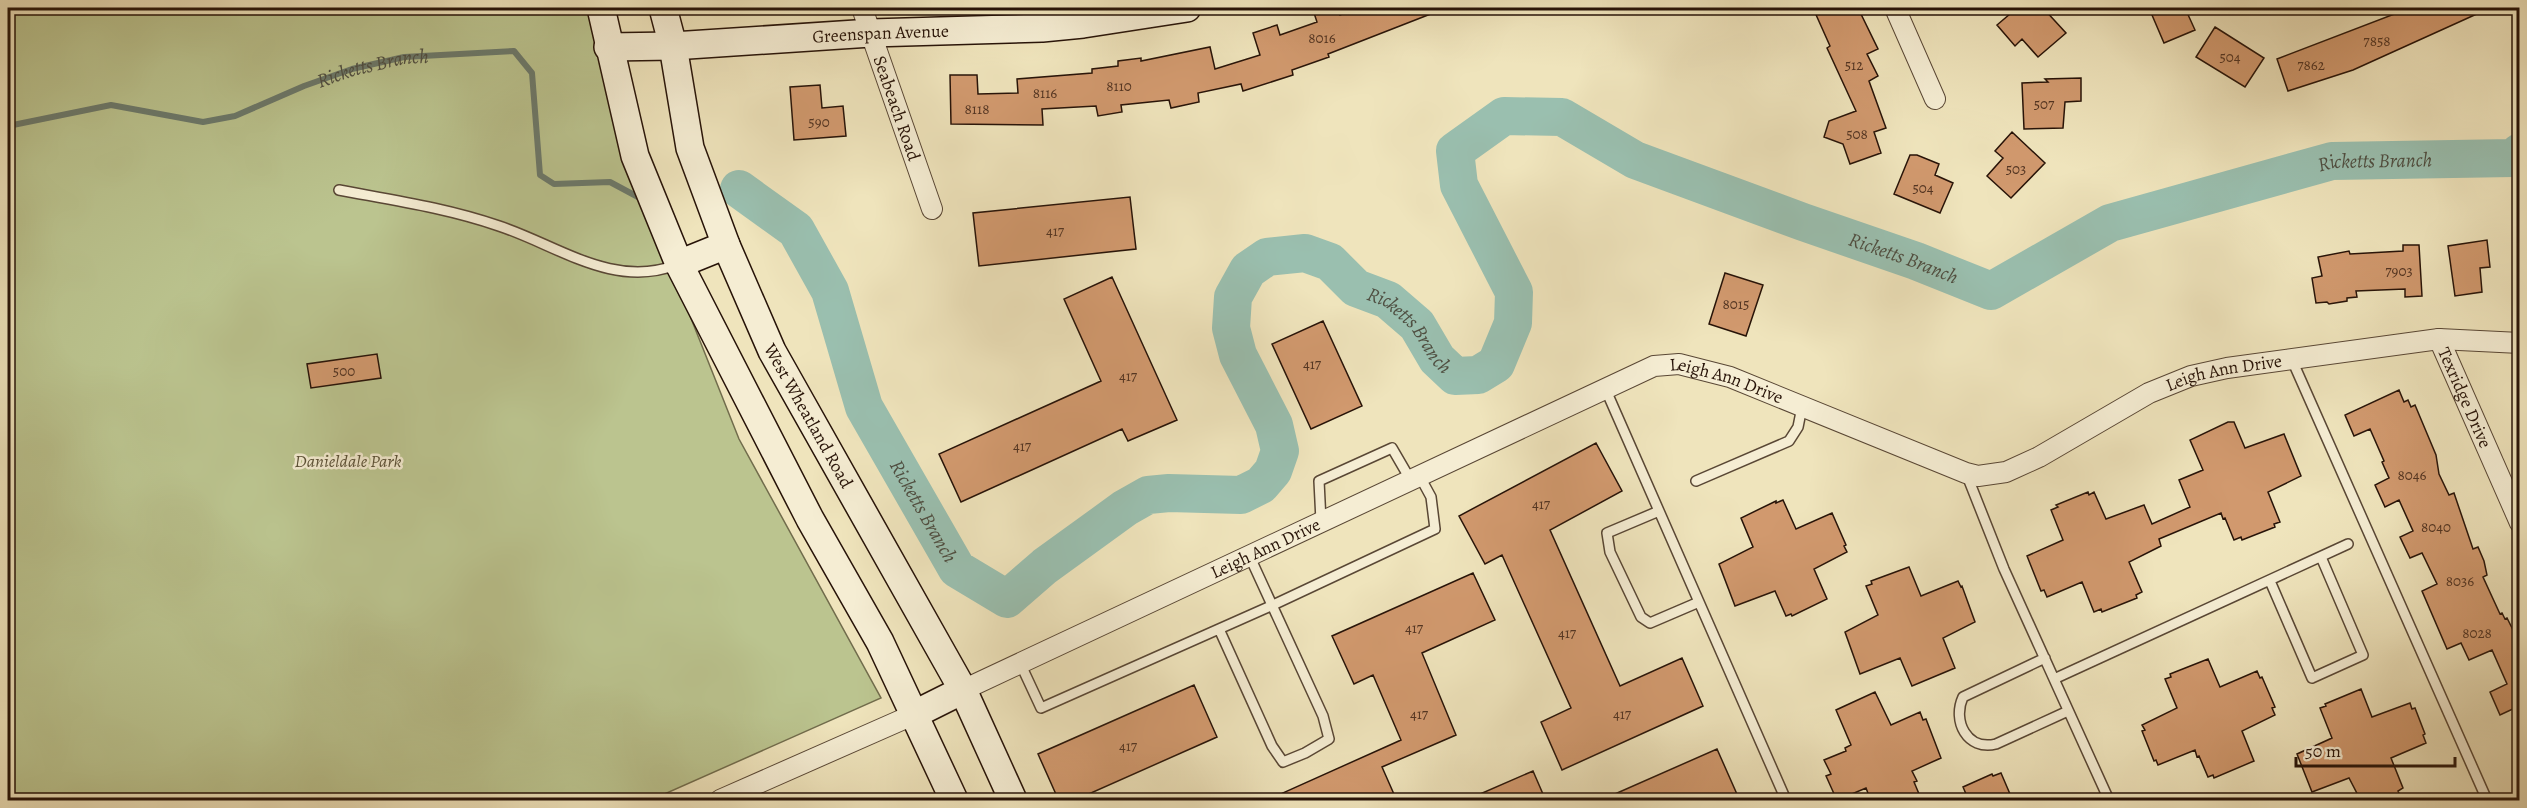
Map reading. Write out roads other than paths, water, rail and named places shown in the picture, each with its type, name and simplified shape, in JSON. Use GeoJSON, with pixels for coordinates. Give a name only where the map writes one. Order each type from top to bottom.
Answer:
{"type":"FeatureCollection","features":[{"type":"Feature","properties":{"kind":"main road"},"geometry":{"type":"LineString","coordinates":[[601,8],[608,47],[635,156],[679,264],[810,519],[880,642],[954,801]]}},
{"type":"Feature","properties":{"kind":"main road","name":"West Wheatland Road"},"geometry":{"type":"LineString","coordinates":[[663,8],[673,46],[690,148],[726,245],[772,351],[963,690],[1013,801]]}},
{"type":"Feature","properties":{"kind":"main road","name":"Greenspan Avenue"},"geometry":{"type":"LineString","coordinates":[[608,47],[673,46],[871,33],[1042,28],[1187,8]]}},
{"type":"Feature","properties":{"kind":"main road"},"geometry":{"type":"LineString","coordinates":[[679,264],[726,245]]}},
{"type":"Feature","properties":{"kind":"main road"},"geometry":{"type":"LineString","coordinates":[[915,714],[963,690]]}},
{"type":"Feature","properties":{"kind":"street","name":"Seabeach Road"},"geometry":{"type":"LineString","coordinates":[[862,8],[932,209]]}},
{"type":"Feature","properties":{"kind":"street"},"geometry":{"type":"LineString","coordinates":[[1895,8],[1935,99]]}},
{"type":"Feature","properties":{"kind":"street","name":"Leigh Ann Drive"},"geometry":{"type":"LineString","coordinates":[[963,690],[1604,387],[1654,366],[1679,364],[1730,377],[1978,476],[2006,472],[2039,457],[2149,393],[2191,376],[2439,339],[2520,343]]}},
{"type":"Feature","properties":{"kind":"street","name":"Texridge Drive"},"geometry":{"type":"LineString","coordinates":[[2439,339],[2520,523]]}},
{"type":"Feature","properties":{"kind":"street"},"geometry":{"type":"LineString","coordinates":[[720,801],[915,714]]}},
{"type":"Feature","properties":{"kind":"lane"},"geometry":{"type":"LineString","coordinates":[[339,190],[445,211],[500,226],[589,264],[617,272],[644,273],[664,270],[679,264]]}},
{"type":"Feature","properties":{"kind":"lane"},"geometry":{"type":"LineString","coordinates":[[2292,360],[2487,801]]}},
{"type":"Feature","properties":{"kind":"lane"},"geometry":{"type":"LineString","coordinates":[[1604,387],[1786,801]]}},
{"type":"Feature","properties":{"kind":"lane"},"geometry":{"type":"LineString","coordinates":[[1696,482],[1789,441],[1798,427],[1802,407]]}},
{"type":"Feature","properties":{"kind":"lane"},"geometry":{"type":"LineString","coordinates":[[1020,663],[1041,708],[1273,606],[1436,529],[1431,497],[1392,448],[1319,481],[1321,521]]}},
{"type":"Feature","properties":{"kind":"lane"},"geometry":{"type":"LineString","coordinates":[[1966,473],[2004,569],[2109,801]]}},
{"type":"Feature","properties":{"kind":"lane"},"geometry":{"type":"LineString","coordinates":[[1659,511],[1607,533],[1611,552],[1641,617],[1650,623],[1699,602]]}},
{"type":"Feature","properties":{"kind":"lane"},"geometry":{"type":"LineString","coordinates":[[2054,679],[2348,544]]}},
{"type":"Feature","properties":{"kind":"lane"},"geometry":{"type":"LineString","coordinates":[[1219,629],[1272,746],[1283,762],[1329,739],[1323,716],[1250,555]]}},
{"type":"Feature","properties":{"kind":"lane"},"geometry":{"type":"LineString","coordinates":[[2270,581],[2312,678],[2363,655],[2321,557]]}},
{"type":"Feature","properties":{"kind":"lane"},"geometry":{"type":"LineString","coordinates":[[2045,658],[1963,697],[1958,709],[1961,723],[1969,738],[1978,745],[1986,747],[2068,711]]}},
{"type":"Feature","properties":{"kind":"waterway","name":"Ricketts Branch"},"geometry":{"type":"LineString","coordinates":[[8,126],[111,105],[203,122],[235,116],[304,86],[352,69],[404,57],[514,51],[532,73],[540,175],[554,184],[610,182],[638,197]]}},
{"type":"Feature","properties":{"kind":"waterway","name":"Ricketts Branch"},"geometry":{"type":"LineString","coordinates":[[739,189],[796,230],[830,291],[864,407],[957,569],[1007,599],[1045,566],[1125,508],[1148,495],[1169,493],[1241,495],[1261,485],[1273,471],[1280,451],[1274,425],[1238,355],[1231,328],[1233,297],[1248,270],[1267,257],[1305,253],[1330,262],[1356,288],[1388,300],[1417,325],[1437,359],[1455,376],[1478,375],[1496,364],[1513,323],[1514,292],[1459,185],[1455,151],[1504,116],[1562,117],[1635,160],[1916,261],[1991,291],[2110,223],[2332,161],[2513,158],[2520,152]]}},
{"type":"Feature","properties":{"kind":"park label","name":"Danieldale Park"},"geometry":{"type":"Point","coordinates":[348,461]}}]}
